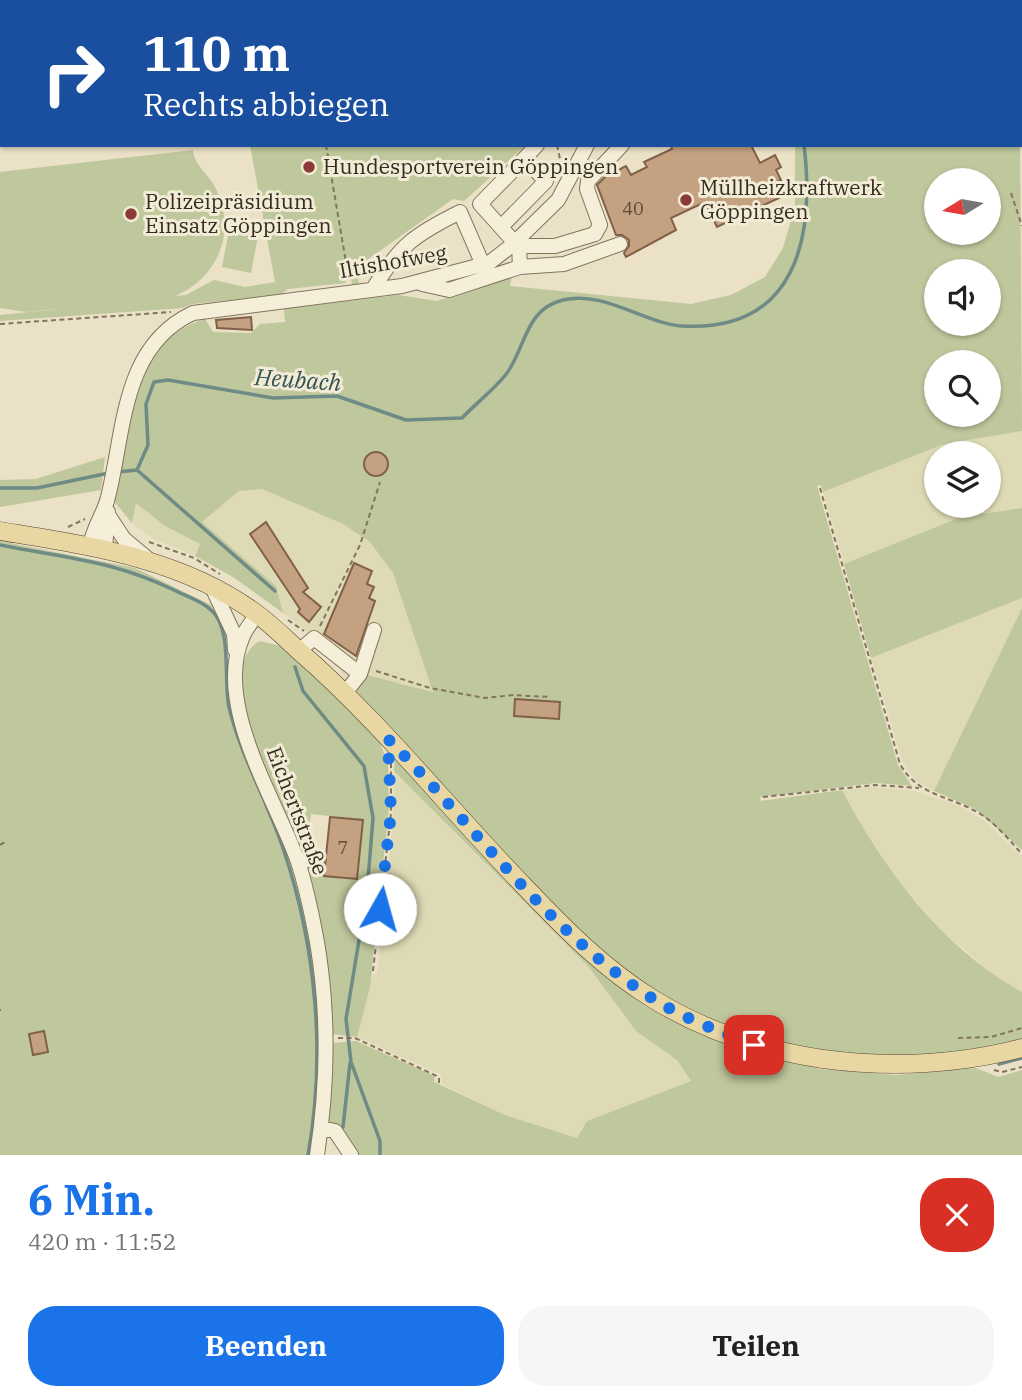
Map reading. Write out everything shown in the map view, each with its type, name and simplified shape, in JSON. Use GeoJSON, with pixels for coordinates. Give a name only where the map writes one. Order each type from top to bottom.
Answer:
{"type":"FeatureCollection","features":[{"type":"Feature","properties":{"kind":"main road"},"geometry":{"type":"LineString","coordinates":[[0,531],[65,535],[97,547],[149,560],[212,587],[257,614],[345,693],[563,926],[604,964],[633,985],[699,1023],[754,1045],[860,1064],[907,1065],[953,1061],[1022,1048]]}},
{"type":"Feature","properties":{"kind":"street"},"geometry":{"type":"LineString","coordinates":[[520,267],[515,245],[480,204],[535,147]]}},
{"type":"Feature","properties":{"kind":"street","name":"Iltishofweg"},"geometry":{"type":"LineString","coordinates":[[97,547],[130,390],[142,361],[166,330],[193,313],[272,306],[418,283],[482,265],[515,245],[558,200],[584,147]]}},
{"type":"Feature","properties":{"kind":"street"},"geometry":{"type":"LineString","coordinates":[[515,245],[555,246],[595,234],[600,225],[587,189],[587,181],[620,147]]}},
{"type":"Feature","properties":{"kind":"street"},"geometry":{"type":"LineString","coordinates":[[501,227],[546,181],[524,159]]}},
{"type":"Feature","properties":{"kind":"street"},"geometry":{"type":"LineString","coordinates":[[373,289],[395,253],[431,226],[460,212],[482,265]]}},
{"type":"Feature","properties":{"kind":"street"},"geometry":{"type":"LineString","coordinates":[[418,283],[449,290],[520,267],[564,264],[620,244]]}},
{"type":"Feature","properties":{"kind":"street","name":"Iltishofweg"},"geometry":{"type":"LineString","coordinates":[[97,547],[93,528],[106,508]]}},
{"type":"Feature","properties":{"kind":"street"},"geometry":{"type":"LineString","coordinates":[[106,508],[124,539],[149,560]]}},
{"type":"Feature","properties":{"kind":"street"},"geometry":{"type":"LineString","coordinates":[[65,535],[93,528]]}},
{"type":"Feature","properties":{"kind":"street"},"geometry":{"type":"LineString","coordinates":[[212,587],[234,634],[236,661]]}},
{"type":"Feature","properties":{"kind":"street","name":"Eichertstraße"},"geometry":{"type":"LineString","coordinates":[[257,614],[243,636],[236,661],[234,684],[247,740],[298,862],[316,941],[325,1006],[321,1128],[317,1155]]}},
{"type":"Feature","properties":{"kind":"street"},"geometry":{"type":"LineString","coordinates":[[345,693],[362,670],[374,630]]}},
{"type":"Feature","properties":{"kind":"street"},"geometry":{"type":"LineString","coordinates":[[299,651],[314,638],[362,670]]}},
{"type":"Feature","properties":{"kind":"street"},"geometry":{"type":"LineString","coordinates":[[298,862],[318,858]]}},
{"type":"Feature","properties":{"kind":"street"},"geometry":{"type":"LineString","coordinates":[[321,1128],[335,1131],[351,1155]]}},
{"type":"Feature","properties":{"kind":"path"},"geometry":{"type":"LineString","coordinates":[[326,147],[351,292]]}},
{"type":"Feature","properties":{"kind":"path"},"geometry":{"type":"LineString","coordinates":[[1011,193],[1022,226]]}},
{"type":"Feature","properties":{"kind":"path"},"geometry":{"type":"LineString","coordinates":[[0,324],[193,313]]}},
{"type":"Feature","properties":{"kind":"path"},"geometry":{"type":"LineString","coordinates":[[314,638],[360,545],[380,482]]}},
{"type":"Feature","properties":{"kind":"path"},"geometry":{"type":"LineString","coordinates":[[820,488],[900,764],[908,778],[920,788],[980,814],[1022,854]]}},
{"type":"Feature","properties":{"kind":"path"},"geometry":{"type":"LineString","coordinates":[[65,535],[95,512],[106,508]]}},
{"type":"Feature","properties":{"kind":"path"},"geometry":{"type":"LineString","coordinates":[[362,670],[430,688],[485,698],[513,695],[550,697]]}},
{"type":"Feature","properties":{"kind":"path"},"geometry":{"type":"LineString","coordinates":[[373,971],[391,813],[388,739]]}},
{"type":"Feature","properties":{"kind":"path"},"geometry":{"type":"LineString","coordinates":[[764,797],[875,785],[920,788]]}},
{"type":"Feature","properties":{"kind":"path"},"geometry":{"type":"LineString","coordinates":[[0,845],[5,842]]}},
{"type":"Feature","properties":{"kind":"path"},"geometry":{"type":"LineString","coordinates":[[958,1038],[991,1037],[1022,1028]]}},
{"type":"Feature","properties":{"kind":"path"},"geometry":{"type":"LineString","coordinates":[[345,1037],[355,1038],[439,1077],[439,1085]]}},
{"type":"Feature","properties":{"kind":"shaded area"},"geometry":{"type":"Polygon","coordinates":[[[1022,431],[1022,508],[1001,511],[1001,441],[962,441],[1022,431]]]}},
{"type":"Feature","properties":{"kind":"shaded area"},"geometry":{"type":"Polygon","coordinates":[[[924,452],[924,518],[959,518],[844,564],[823,492],[924,452]]]}},
{"type":"Feature","properties":{"kind":"shaded area"},"geometry":{"type":"Polygon","coordinates":[[[262,489],[343,524],[370,542],[393,573],[433,692],[401,683],[354,688],[304,629],[283,613],[276,586],[202,522],[239,491],[262,489]]]}},
{"type":"Feature","properties":{"kind":"shaded area"},"geometry":{"type":"Polygon","coordinates":[[[136,503],[165,526],[200,544],[195,556],[153,539],[132,523],[136,503]]]}},
{"type":"Feature","properties":{"kind":"shaded area"},"geometry":{"type":"Polygon","coordinates":[[[1022,598],[1022,608],[934,791],[916,781],[903,763],[871,658],[1022,598]]]}},
{"type":"Feature","properties":{"kind":"shaded area"},"geometry":{"type":"Polygon","coordinates":[[[394,771],[588,966],[636,1031],[677,1060],[691,1081],[587,1121],[577,1138],[505,1115],[443,1085],[440,1074],[357,1037],[371,975],[377,974],[393,818],[394,771]]]}},
{"type":"Feature","properties":{"kind":"shaded area"},"geometry":{"type":"Polygon","coordinates":[[[873,787],[915,791],[959,806],[985,821],[1022,857],[1022,992],[1000,980],[941,930],[875,849],[842,790],[873,787]]]}},
{"type":"Feature","properties":{"kind":"green space"},"geometry":{"type":"Polygon","coordinates":[[[250,147],[524,147],[464,201],[453,199],[357,267],[359,286],[352,284],[349,266],[343,268],[346,283],[288,289],[280,295],[192,304],[183,308],[0,321],[0,315],[78,307],[26,312],[0,308],[0,172],[193,150],[196,161],[212,182],[222,204],[224,236],[213,265],[203,278],[175,296],[186,295],[214,280],[245,287],[275,282],[250,147]]]}},
{"type":"Feature","properties":{"kind":"green space"},"geometry":{"type":"Polygon","coordinates":[[[795,147],[1020,147],[1022,431],[962,441],[924,441],[924,452],[823,492],[821,485],[817,486],[898,765],[912,786],[876,783],[760,797],[761,801],[842,790],[896,877],[941,930],[993,974],[1022,992],[1022,1042],[906,1060],[801,1050],[711,1022],[638,983],[588,944],[451,798],[354,688],[367,675],[433,692],[393,573],[370,542],[343,524],[262,489],[239,491],[202,522],[276,586],[283,613],[233,577],[195,556],[200,544],[165,526],[136,503],[132,523],[114,501],[129,421],[147,369],[161,347],[180,330],[205,319],[213,332],[251,333],[260,324],[285,322],[284,309],[398,295],[437,301],[512,276],[510,286],[691,304],[731,295],[765,277],[783,248],[795,206],[795,147]]]}},
{"type":"Feature","properties":{"kind":"green space"},"geometry":{"type":"Polygon","coordinates":[[[230,225],[259,231],[251,273],[222,267],[230,225]]]}},
{"type":"Feature","properties":{"kind":"green space"},"geometry":{"type":"Polygon","coordinates":[[[105,457],[101,490],[0,507],[0,480],[36,479],[105,457]]]}},
{"type":"Feature","properties":{"kind":"green space"},"geometry":{"type":"Polygon","coordinates":[[[1022,508],[1022,598],[871,658],[844,564],[959,518],[1001,518],[1001,511],[1022,508]]]}},
{"type":"Feature","properties":{"kind":"green space"},"geometry":{"type":"Polygon","coordinates":[[[0,541],[135,568],[211,605],[223,622],[230,679],[288,856],[314,964],[319,1036],[318,1083],[311,1155],[0,1155],[0,541]]]}},
{"type":"Feature","properties":{"kind":"green space"},"geometry":{"type":"Polygon","coordinates":[[[1022,608],[1022,850],[975,809],[934,791],[1022,608]]]}},
{"type":"Feature","properties":{"kind":"green space"},"geometry":{"type":"Polygon","coordinates":[[[260,641],[285,647],[377,737],[388,762],[389,808],[370,987],[357,1037],[332,1034],[306,868],[310,865],[316,876],[324,876],[363,820],[311,814],[305,852],[302,854],[267,776],[245,710],[241,680],[246,657],[260,641]]]}},
{"type":"Feature","properties":{"kind":"green space"},"geometry":{"type":"Polygon","coordinates":[[[395,757],[559,933],[753,1049],[820,1069],[896,1075],[976,1068],[998,1077],[1022,1070],[1022,1155],[355,1155],[338,1127],[328,1120],[332,1043],[356,1041],[435,1076],[434,1082],[505,1115],[577,1138],[587,1121],[691,1081],[677,1060],[636,1031],[588,966],[394,771],[395,757]]]}},
{"type":"Feature","properties":{"kind":"building","name":"Müllheizkraftwerk Göppingen"},"geometry":{"type":"Polygon","coordinates":[[[752,147],[760,163],[775,155],[781,167],[776,170],[781,180],[773,184],[779,198],[717,227],[705,202],[671,218],[676,230],[626,257],[624,253],[629,246],[629,240],[622,235],[616,235],[597,185],[606,176],[626,166],[631,175],[647,167],[644,162],[672,149],[752,147]]]}},
{"type":"Feature","properties":{"kind":"building"},"geometry":{"type":"Polygon","coordinates":[[[251,317],[252,330],[217,328],[216,320],[251,317]]]}},
{"type":"Feature","properties":{"kind":"building"},"geometry":{"type":"Polygon","coordinates":[[[376,452],[385,455],[388,464],[385,473],[376,476],[367,473],[364,464],[367,455],[376,452]]]}},
{"type":"Feature","properties":{"kind":"building"},"geometry":{"type":"Polygon","coordinates":[[[266,522],[308,588],[303,592],[321,607],[309,622],[298,612],[300,609],[250,534],[266,522]]]}},
{"type":"Feature","properties":{"kind":"building"},"geometry":{"type":"Polygon","coordinates":[[[354,563],[372,571],[367,584],[374,587],[369,598],[375,601],[356,656],[324,634],[354,563]]]}},
{"type":"Feature","properties":{"kind":"building"},"geometry":{"type":"Polygon","coordinates":[[[515,699],[560,702],[559,719],[514,716],[515,699]]]}},
{"type":"Feature","properties":{"kind":"building"},"geometry":{"type":"Polygon","coordinates":[[[330,817],[363,820],[357,879],[324,876],[330,817]]]}},
{"type":"Feature","properties":{"kind":"building"},"geometry":{"type":"Polygon","coordinates":[[[44,1031],[48,1052],[33,1055],[29,1034],[44,1031]]]}},
{"type":"Feature","properties":{"kind":"waterway","name":"Heubach"},"geometry":{"type":"LineString","coordinates":[[117,472],[137,470],[148,445],[146,404],[154,382],[168,380],[273,398],[337,396],[406,420],[462,418],[507,373],[534,320],[550,305],[563,300],[593,299],[667,324],[681,326],[720,324],[751,314],[774,296],[790,273],[801,245],[806,213],[804,147]]}},
{"type":"Feature","properties":{"kind":"waterway"},"geometry":{"type":"LineString","coordinates":[[137,470],[275,591]]}},
{"type":"Feature","properties":{"kind":"waterway","name":"Heubach"},"geometry":{"type":"LineString","coordinates":[[0,488],[37,488],[109,473]]}},
{"type":"Feature","properties":{"kind":"waterway"},"geometry":{"type":"LineString","coordinates":[[0,545],[88,561],[130,572],[198,601],[218,619],[225,642],[227,696],[234,726],[284,851],[304,925],[315,1002],[317,1040],[308,1155]]}},
{"type":"Feature","properties":{"kind":"waterway"},"geometry":{"type":"LineString","coordinates":[[295,667],[303,691],[364,766],[373,818],[367,892],[346,1019],[351,1062],[380,1141],[380,1155]]}},
{"type":"Feature","properties":{"kind":"waterway"},"geometry":{"type":"LineString","coordinates":[[999,1064],[1022,1058]]}},
{"type":"Feature","properties":{"kind":"waterway"},"geometry":{"type":"LineString","coordinates":[[343,1127],[350,1063]]}},
{"type":"Feature","properties":{"kind":"place","name":"Hundesportverein Göppingen"},"geometry":{"type":"Point","coordinates":[309,167]}},
{"type":"Feature","properties":{"kind":"place","name":"Müllheizkraftwerk Göppingen"},"geometry":{"type":"Point","coordinates":[686,200]}},
{"type":"Feature","properties":{"kind":"place","name":"Polizeipräsidium Einsatz Göppingen"},"geometry":{"type":"Point","coordinates":[131,214]}},
{"type":"Feature","properties":{"kind":"route"},"geometry":{"type":"LineString","coordinates":[[380,909],[391,813],[388,739],[496,857],[604,964],[652,998],[699,1023],[754,1045]]}}]}
